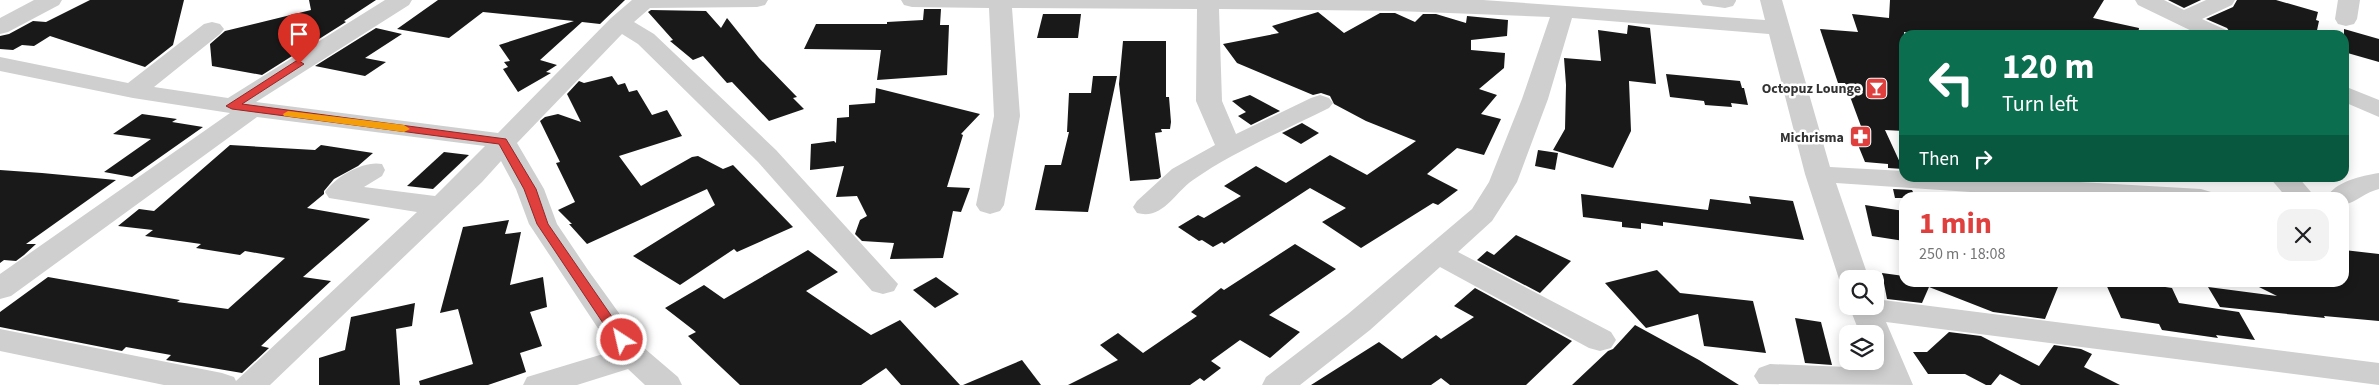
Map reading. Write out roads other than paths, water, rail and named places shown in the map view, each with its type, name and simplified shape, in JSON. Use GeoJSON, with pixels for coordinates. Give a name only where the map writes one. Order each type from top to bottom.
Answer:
{"type":"FeatureCollection","features":[{"type":"Feature","properties":{"kind":"street"},"geometry":{"type":"LineString","coordinates":[[0,27],[51,0]]}},
{"type":"Feature","properties":{"kind":"street"},"geometry":{"type":"LineString","coordinates":[[0,289],[242,108],[401,0]]}},
{"type":"Feature","properties":{"kind":"street"},"geometry":{"type":"LineString","coordinates":[[250,385],[472,176],[502,141],[644,0],[757,0]]}},
{"type":"Feature","properties":{"kind":"street"},"geometry":{"type":"LineString","coordinates":[[912,0],[1464,3],[1780,28]]}},
{"type":"Feature","properties":{"kind":"street"},"geometry":{"type":"LineString","coordinates":[[1772,0],[1819,174],[1851,270]]}},
{"type":"Feature","properties":{"kind":"street"},"geometry":{"type":"LineString","coordinates":[[2146,0],[2207,30]]}},
{"type":"Feature","properties":{"kind":"street"},"geometry":{"type":"LineString","coordinates":[[2184,19],[2224,0]]}},
{"type":"Feature","properties":{"kind":"street"},"geometry":{"type":"LineString","coordinates":[[990,205],[1007,116],[1000,1]]}},
{"type":"Feature","properties":{"kind":"street"},"geometry":{"type":"LineString","coordinates":[[1208,2],[1209,101],[1229,148]]}},
{"type":"Feature","properties":{"kind":"street"},"geometry":{"type":"LineString","coordinates":[[1278,385],[1358,322],[1482,215],[1503,182],[1535,99],[1563,11]]}},
{"type":"Feature","properties":{"kind":"street"},"geometry":{"type":"LineString","coordinates":[[619,23],[646,38],[767,156],[882,284]]}},
{"type":"Feature","properties":{"kind":"street"},"geometry":{"type":"LineString","coordinates":[[133,90],[212,30]]}},
{"type":"Feature","properties":{"kind":"street"},"geometry":{"type":"LineString","coordinates":[[0,64],[133,90],[242,108],[502,141]]}},
{"type":"Feature","properties":{"kind":"street"},"geometry":{"type":"LineString","coordinates":[[2349,94],[2379,109]]}},
{"type":"Feature","properties":{"kind":"street"},"geometry":{"type":"LineString","coordinates":[[1147,207],[1182,175],[1229,148],[1320,103]]}},
{"type":"Feature","properties":{"kind":"street"},"geometry":{"type":"LineString","coordinates":[[502,141],[530,189],[542,224],[577,278],[633,356],[666,385]]}},
{"type":"Feature","properties":{"kind":"street"},"geometry":{"type":"LineString","coordinates":[[372,170],[340,192],[412,203],[441,205]]}},
{"type":"Feature","properties":{"kind":"street"},"geometry":{"type":"LineString","coordinates":[[1819,174],[1899,177]]}},
{"type":"Feature","properties":{"kind":"street"},"geometry":{"type":"LineString","coordinates":[[2349,192],[2364,184],[2379,181]]}},
{"type":"Feature","properties":{"kind":"street"},"geometry":{"type":"LineString","coordinates":[[2030,182],[2109,185],[2159,192]]}},
{"type":"Feature","properties":{"kind":"street"},"geometry":{"type":"LineString","coordinates":[[2288,182],[2297,192]]}},
{"type":"Feature","properties":{"kind":"street"},"geometry":{"type":"LineString","coordinates":[[1438,254],[1600,340]]}},
{"type":"Feature","properties":{"kind":"street"},"geometry":{"type":"LineString","coordinates":[[1884,311],[2379,375]]}},
{"type":"Feature","properties":{"kind":"street"},"geometry":{"type":"LineString","coordinates":[[1770,376],[1896,383],[1867,315]]}},
{"type":"Feature","properties":{"kind":"street"},"geometry":{"type":"LineString","coordinates":[[0,340],[222,385]]}},
{"type":"Feature","properties":{"kind":"street"},"geometry":{"type":"LineString","coordinates":[[539,385],[633,356]]}},
{"type":"Feature","properties":{"kind":"place","name":"Octopuz Lounge"},"geometry":{"type":"Point","coordinates":[1877,88]}},
{"type":"Feature","properties":{"kind":"place","name":"Michrisma"},"geometry":{"type":"Point","coordinates":[1860,137]}}]}
